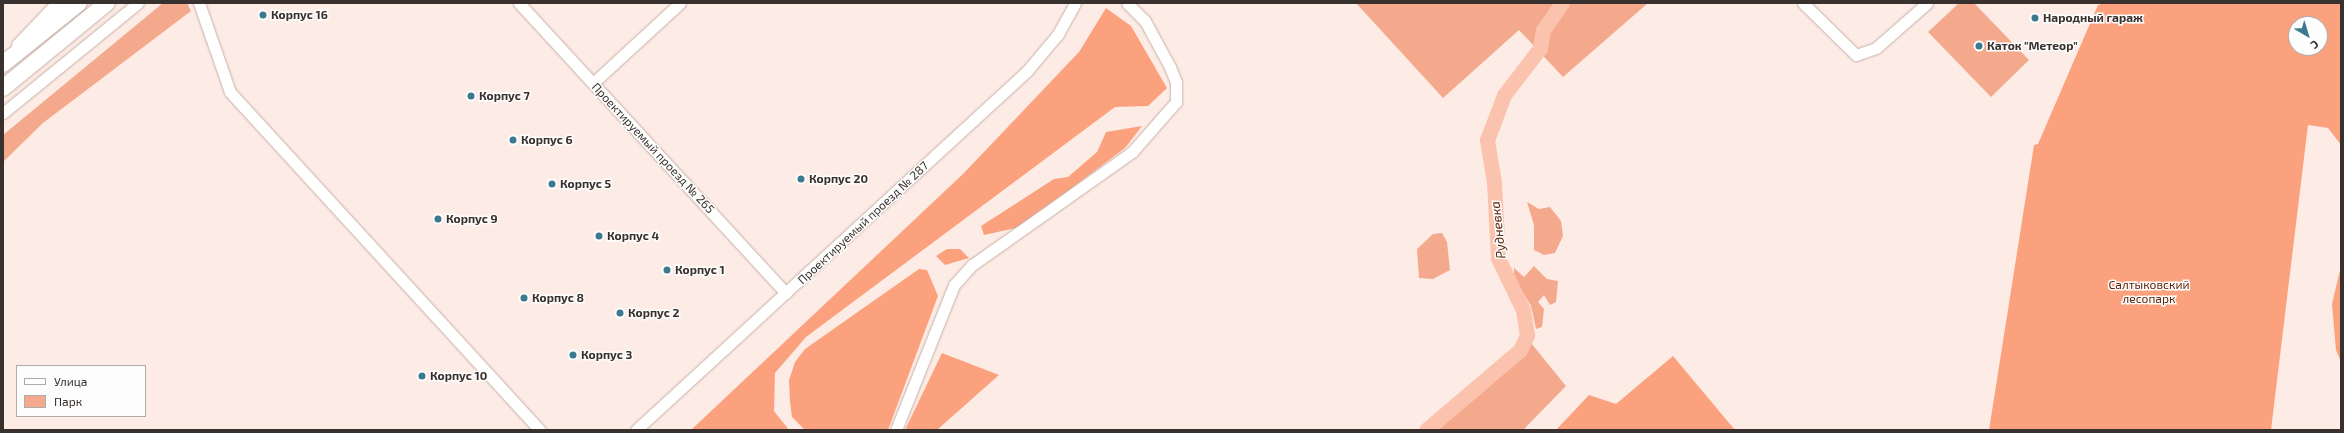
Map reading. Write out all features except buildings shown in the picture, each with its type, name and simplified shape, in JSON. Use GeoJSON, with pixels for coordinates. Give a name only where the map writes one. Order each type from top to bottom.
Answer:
{"type":"FeatureCollection","features":[{"type":"Feature","properties":{"kind":"highway"},"geometry":{"type":"LineString","coordinates":[[3,64],[79,3]]}},
{"type":"Feature","properties":{"kind":"highway"},"geometry":{"type":"LineString","coordinates":[[3,88],[107,3]]}},
{"type":"Feature","properties":{"kind":"main road"},"geometry":{"type":"LineString","coordinates":[[3,64],[58,3]]}},
{"type":"Feature","properties":{"kind":"street"},"geometry":{"type":"LineString","coordinates":[[3,113],[138,3]]}},
{"type":"Feature","properties":{"kind":"street"},"geometry":{"type":"LineString","coordinates":[[199,3],[230,92],[540,430]]}},
{"type":"Feature","properties":{"kind":"street","name":"Проектируемый проезд № 265"},"geometry":{"type":"LineString","coordinates":[[519,3],[786,293]]}},
{"type":"Feature","properties":{"kind":"street"},"geometry":{"type":"LineString","coordinates":[[593,84],[680,3]]}},
{"type":"Feature","properties":{"kind":"street","name":"Проектируемый проезд № 287"},"geometry":{"type":"LineString","coordinates":[[636,430],[1027,71],[1058,34],[1075,3]]}},
{"type":"Feature","properties":{"kind":"street"},"geometry":{"type":"LineString","coordinates":[[896,430],[938,321],[954,285],[972,265],[1132,152],[1170,111],[1177,93],[1170,68],[1145,21],[1127,3]]}},
{"type":"Feature","properties":{"kind":"street"},"geometry":{"type":"LineString","coordinates":[[1804,3],[1856,55],[1868,54],[1927,3]]}},
{"type":"Feature","properties":{"kind":"street"},"geometry":{"type":"LineString","coordinates":[[3,109],[23,96]]}},
{"type":"Feature","properties":{"kind":"green space"},"geometry":{"type":"Polygon","coordinates":[[[163,3],[187,3],[191,11],[43,123],[3,162],[3,135],[163,3]]]}},
{"type":"Feature","properties":{"kind":"green space"},"geometry":{"type":"Polygon","coordinates":[[[1356,3],[1648,3],[1563,77],[1519,30],[1443,98],[1356,3]]]}},
{"type":"Feature","properties":{"kind":"green space","name":"Каток \"Метеор\""},"geometry":{"type":"Polygon","coordinates":[[[1959,3],[1974,3],[2029,60],[1991,97],[1928,32],[1959,3]]]}},
{"type":"Feature","properties":{"kind":"green space","name":"Салтыковский лесопарк"},"geometry":{"type":"Polygon","coordinates":[[[2105,3],[2341,3],[2341,145],[2328,128],[2308,125],[2271,430],[1989,430],[2034,145],[2038,144],[2098,5],[2105,3]]]}},
{"type":"Feature","properties":{"kind":"green space"},"geometry":{"type":"Polygon","coordinates":[[[1106,8],[1131,26],[1167,88],[1148,106],[1115,107],[806,337],[775,373],[774,411],[789,430],[691,430],[963,174],[1079,52],[1106,8]]]}},
{"type":"Feature","properties":{"kind":"green space"},"geometry":{"type":"Polygon","coordinates":[[[1142,126],[1125,148],[1020,227],[984,235],[981,226],[1054,179],[1068,177],[1097,152],[1106,132],[1142,126]]]}},
{"type":"Feature","properties":{"kind":"green space"},"geometry":{"type":"Polygon","coordinates":[[[1527,202],[1539,209],[1550,207],[1561,221],[1563,236],[1555,253],[1544,255],[1534,250],[1534,225],[1527,202]]]}},
{"type":"Feature","properties":{"kind":"green space"},"geometry":{"type":"Polygon","coordinates":[[[1442,233],[1447,242],[1450,270],[1433,279],[1419,278],[1417,249],[1433,234],[1442,233]]]}},
{"type":"Feature","properties":{"kind":"green space"},"geometry":{"type":"Polygon","coordinates":[[[947,249],[960,249],[969,258],[945,265],[936,256],[947,249]]]}},
{"type":"Feature","properties":{"kind":"green space"},"geometry":{"type":"Polygon","coordinates":[[[1534,266],[1547,279],[1558,281],[1556,302],[1550,305],[1544,295],[1538,302],[1544,309],[1542,327],[1536,329],[1531,306],[1514,278],[1514,268],[1524,277],[1534,266]]]}},
{"type":"Feature","properties":{"kind":"green space"},"geometry":{"type":"Polygon","coordinates":[[[2341,266],[2341,362],[2336,350],[2332,304],[2341,266]]]}},
{"type":"Feature","properties":{"kind":"green space"},"geometry":{"type":"Polygon","coordinates":[[[919,269],[927,270],[938,296],[888,430],[805,430],[792,417],[789,380],[795,362],[805,349],[919,269]]]}},
{"type":"Feature","properties":{"kind":"green space"},"geometry":{"type":"Polygon","coordinates":[[[1531,343],[1566,386],[1523,430],[1438,430],[1502,375],[1531,343]]]}},
{"type":"Feature","properties":{"kind":"green space"},"geometry":{"type":"Polygon","coordinates":[[[942,353],[999,375],[937,430],[905,430],[942,353]]]}},
{"type":"Feature","properties":{"kind":"green space"},"geometry":{"type":"Polygon","coordinates":[[[1673,356],[1735,430],[1556,430],[1589,395],[1616,404],[1673,356]]]}},
{"type":"Feature","properties":{"kind":"waterway","name":"Рудневка"},"geometry":{"type":"LineString","coordinates":[[1426,430],[1520,350],[1527,335],[1523,310],[1498,258],[1494,182],[1487,140],[1504,95],[1540,48],[1543,30],[1562,3]]}},
{"type":"Feature","properties":{"kind":"place","name":"Корпус 16"},"geometry":{"type":"Point","coordinates":[263,15]}},
{"type":"Feature","properties":{"kind":"place","name":"Народный гараж"},"geometry":{"type":"Point","coordinates":[2035,18]}},
{"type":"Feature","properties":{"kind":"place","name":"Каток \"Метеор\""},"geometry":{"type":"Point","coordinates":[1979,46]}},
{"type":"Feature","properties":{"kind":"place","name":"Корпус 7"},"geometry":{"type":"Point","coordinates":[471,96]}},
{"type":"Feature","properties":{"kind":"place","name":"Корпус 6"},"geometry":{"type":"Point","coordinates":[513,140]}},
{"type":"Feature","properties":{"kind":"place","name":"Корпус 20"},"geometry":{"type":"Point","coordinates":[801,179]}},
{"type":"Feature","properties":{"kind":"place","name":"Корпус 5"},"geometry":{"type":"Point","coordinates":[552,184]}},
{"type":"Feature","properties":{"kind":"place","name":"Корпус 9"},"geometry":{"type":"Point","coordinates":[438,219]}},
{"type":"Feature","properties":{"kind":"place","name":"Корпус 4"},"geometry":{"type":"Point","coordinates":[599,236]}},
{"type":"Feature","properties":{"kind":"place","name":"Корпус 1"},"geometry":{"type":"Point","coordinates":[667,270]}},
{"type":"Feature","properties":{"kind":"place","name":"Корпус 8"},"geometry":{"type":"Point","coordinates":[524,298]}},
{"type":"Feature","properties":{"kind":"place","name":"Корпус 2"},"geometry":{"type":"Point","coordinates":[620,313]}},
{"type":"Feature","properties":{"kind":"place","name":"Корпус 3"},"geometry":{"type":"Point","coordinates":[573,355]}},
{"type":"Feature","properties":{"kind":"place","name":"Корпус 10"},"geometry":{"type":"Point","coordinates":[422,376]}}]}
